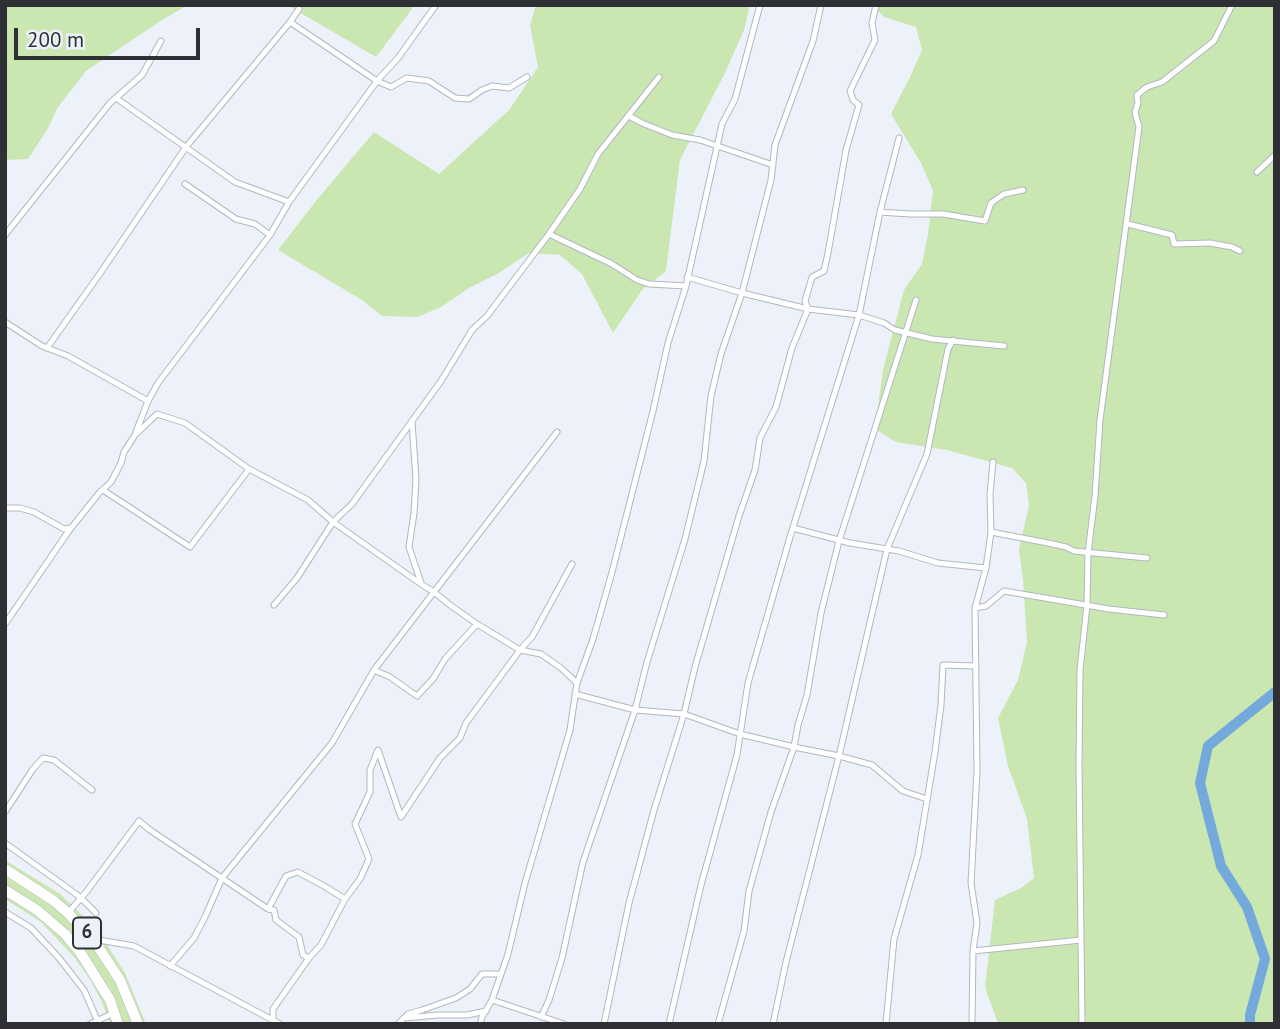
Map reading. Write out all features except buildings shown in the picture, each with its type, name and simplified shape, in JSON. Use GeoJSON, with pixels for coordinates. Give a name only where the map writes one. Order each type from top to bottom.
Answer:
{"type":"FeatureCollection","features":[{"type":"Feature","properties":{"kind":"highway","name":"6"},"geometry":{"type":"LineString","coordinates":[[5,869],[54,901],[93,939],[120,980],[138,1024]]}},
{"type":"Feature","properties":{"kind":"highway","name":"6"},"geometry":{"type":"LineString","coordinates":[[5,890],[65,934],[96,976],[110,1000],[116,1019]]}},
{"type":"Feature","properties":{"kind":"street"},"geometry":{"type":"LineString","coordinates":[[5,624],[68,532],[111,482],[135,435],[148,401],[166,372],[270,235],[289,202],[436,5]]}},
{"type":"Feature","properties":{"kind":"street"},"geometry":{"type":"LineString","coordinates":[[480,1024],[492,1000],[508,954],[524,883],[570,730],[577,683],[611,576],[668,343],[686,286],[722,124],[735,99],[760,5]]}},
{"type":"Feature","properties":{"kind":"street"},"geometry":{"type":"LineString","coordinates":[[541,1017],[562,958],[583,863],[635,710],[685,539],[704,461],[710,396],[742,293],[771,180],[775,145],[813,41],[821,5]]}},
{"type":"Feature","properties":{"kind":"street"},"geometry":{"type":"LineString","coordinates":[[604,1024],[629,903],[654,810],[684,715],[695,667],[755,470],[760,438],[776,407],[792,348],[808,309],[805,301],[812,277],[824,271],[846,150],[859,105],[853,100],[850,90],[875,40],[872,23],[876,5]]}},
{"type":"Feature","properties":{"kind":"street"},"geometry":{"type":"LineString","coordinates":[[1082,1024],[1080,670],[1100,420],[1139,127],[1135,112],[1137,95],[1147,87],[1162,82],[1214,41],[1232,5]]}},
{"type":"Feature","properties":{"kind":"street"},"geometry":{"type":"LineString","coordinates":[[47,348],[186,148],[299,9]]}},
{"type":"Feature","properties":{"kind":"street"},"geometry":{"type":"LineString","coordinates":[[290,22],[377,81],[391,87],[407,78],[429,81],[455,98],[469,99],[492,86],[509,88],[527,77]]}},
{"type":"Feature","properties":{"kind":"street"},"geometry":{"type":"LineString","coordinates":[[5,235],[116,98],[142,75],[161,41]]}},
{"type":"Feature","properties":{"kind":"street"},"geometry":{"type":"LineString","coordinates":[[274,605],[297,578],[333,522],[352,504],[441,381],[472,330],[486,316],[550,233],[580,189],[598,154],[659,77]]}},
{"type":"Feature","properties":{"kind":"street"},"geometry":{"type":"LineString","coordinates":[[116,98],[234,182],[289,202]]}},
{"type":"Feature","properties":{"kind":"street"},"geometry":{"type":"LineString","coordinates":[[629,116],[672,135],[700,140],[773,165]]}},
{"type":"Feature","properties":{"kind":"street"},"geometry":{"type":"LineString","coordinates":[[669,1024],[701,884],[737,755],[748,683],[859,315],[880,212],[899,138]]}},
{"type":"Feature","properties":{"kind":"street"},"geometry":{"type":"LineString","coordinates":[[1257,172],[1275,155]]}},
{"type":"Feature","properties":{"kind":"street"},"geometry":{"type":"LineString","coordinates":[[185,184],[236,219],[255,224],[270,235]]}},
{"type":"Feature","properties":{"kind":"street"},"geometry":{"type":"LineString","coordinates":[[880,212],[943,214],[985,221],[991,203],[1004,194],[1023,190]]}},
{"type":"Feature","properties":{"kind":"street"},"geometry":{"type":"LineString","coordinates":[[1128,224],[1172,235],[1174,244],[1210,243],[1240,251]]}},
{"type":"Feature","properties":{"kind":"street"},"geometry":{"type":"LineString","coordinates":[[550,233],[612,264],[637,280],[649,284],[686,286]]}},
{"type":"Feature","properties":{"kind":"street"},"geometry":{"type":"LineString","coordinates":[[687,277],[808,309],[859,315],[884,323],[895,330],[932,339],[1004,346]]}},
{"type":"Feature","properties":{"kind":"street"},"geometry":{"type":"LineString","coordinates":[[718,1024],[744,931],[749,891],[771,812],[794,747],[807,695],[821,613],[839,541],[916,300]]}},
{"type":"Feature","properties":{"kind":"street"},"geometry":{"type":"LineString","coordinates":[[5,323],[148,401]]}},
{"type":"Feature","properties":{"kind":"street"},"geometry":{"type":"LineString","coordinates":[[5,323],[60,352]]}},
{"type":"Feature","properties":{"kind":"street"},"geometry":{"type":"LineString","coordinates":[[773,1024],[887,549],[927,454],[948,349],[953,340]]}},
{"type":"Feature","properties":{"kind":"street"},"geometry":{"type":"LineString","coordinates":[[135,435],[157,414],[185,423],[249,470],[308,500],[333,522],[477,624],[520,650],[541,654],[577,683]]}},
{"type":"Feature","properties":{"kind":"street"},"geometry":{"type":"LineString","coordinates":[[412,421],[416,480],[415,513],[409,547],[421,584]]}},
{"type":"Feature","properties":{"kind":"street"},"geometry":{"type":"LineString","coordinates":[[170,966],[194,938],[222,878],[332,743],[374,670],[557,432]]}},
{"type":"Feature","properties":{"kind":"street"},"geometry":{"type":"LineString","coordinates":[[972,1024],[973,951],[977,923],[971,883],[977,771],[975,608],[986,568],[991,532],[992,462]]}},
{"type":"Feature","properties":{"kind":"street"},"geometry":{"type":"LineString","coordinates":[[103,490],[190,547],[249,470]]}},
{"type":"Feature","properties":{"kind":"street"},"geometry":{"type":"LineString","coordinates":[[5,508],[34,512],[64,529],[70,528]]}},
{"type":"Feature","properties":{"kind":"street"},"geometry":{"type":"LineString","coordinates":[[793,528],[850,543],[899,551],[938,564],[986,568]]}},
{"type":"Feature","properties":{"kind":"street"},"geometry":{"type":"LineString","coordinates":[[991,532],[1053,544],[1074,551],[1147,558]]}},
{"type":"Feature","properties":{"kind":"street"},"geometry":{"type":"LineString","coordinates":[[276,1022],[273,1009],[321,945],[369,859],[355,824],[370,792],[370,770],[377,750],[401,817],[440,758],[460,738],[466,723],[532,637],[572,564]]}},
{"type":"Feature","properties":{"kind":"street"},"geometry":{"type":"LineString","coordinates":[[975,608],[986,606],[1004,591],[1164,615]]}},
{"type":"Feature","properties":{"kind":"street"},"geometry":{"type":"LineString","coordinates":[[374,670],[390,677],[417,696],[433,679],[445,659],[477,624]]}},
{"type":"Feature","properties":{"kind":"street"},"geometry":{"type":"LineString","coordinates":[[886,1024],[894,939],[918,855],[935,752],[943,666],[976,666]]}},
{"type":"Feature","properties":{"kind":"street"},"geometry":{"type":"LineString","coordinates":[[575,694],[635,710],[684,715],[740,734],[872,765],[903,791],[927,799]]}},
{"type":"Feature","properties":{"kind":"street"},"geometry":{"type":"LineString","coordinates":[[5,812],[43,758],[54,760],[92,790]]}},
{"type":"Feature","properties":{"kind":"street"},"geometry":{"type":"LineString","coordinates":[[68,913],[96,881],[139,821],[242,893],[274,910],[276,920],[299,937],[303,955],[309,958]]}},
{"type":"Feature","properties":{"kind":"street"},"geometry":{"type":"LineString","coordinates":[[5,844],[80,897],[96,913]]}},
{"type":"Feature","properties":{"kind":"street"},"geometry":{"type":"LineString","coordinates":[[268,909],[286,876],[298,872],[345,899]]}},
{"type":"Feature","properties":{"kind":"street"},"geometry":{"type":"LineString","coordinates":[[5,912],[31,928],[59,958],[84,990],[98,1022]]}},
{"type":"Feature","properties":{"kind":"street"},"geometry":{"type":"LineString","coordinates":[[93,939],[134,946],[276,1022]]}},
{"type":"Feature","properties":{"kind":"street"},"geometry":{"type":"LineString","coordinates":[[973,951],[1081,940]]}},
{"type":"Feature","properties":{"kind":"street"},"geometry":{"type":"LineString","coordinates":[[398,1024],[408,1014],[456,998],[470,989],[482,974],[500,974]]}},
{"type":"Feature","properties":{"kind":"street"},"geometry":{"type":"LineString","coordinates":[[492,1000],[564,1024]]}},
{"type":"Feature","properties":{"kind":"street"},"geometry":{"type":"LineString","coordinates":[[404,1018],[467,1015],[486,1011]]}},
{"type":"Feature","properties":{"kind":"street"},"geometry":{"type":"LineString","coordinates":[[90,1024],[116,1019]]}},
{"type":"Feature","properties":{"kind":"green space"},"geometry":{"type":"Polygon","coordinates":[[[5,5],[188,5],[86,71],[58,107],[28,159],[5,160],[5,5]]]}},
{"type":"Feature","properties":{"kind":"green space"},"geometry":{"type":"Polygon","coordinates":[[[287,5],[415,5],[376,57],[287,5]]]}},
{"type":"Feature","properties":{"kind":"green space"},"geometry":{"type":"Polygon","coordinates":[[[536,5],[750,5],[744,30],[725,73],[680,160],[666,271],[642,290],[613,333],[582,274],[560,255],[529,253],[441,307],[417,317],[382,316],[362,300],[278,250],[374,132],[439,174],[509,110],[538,67],[530,25],[536,5]]]}},
{"type":"Feature","properties":{"kind":"green space"},"geometry":{"type":"Polygon","coordinates":[[[872,5],[1275,5],[1275,1024],[998,1024],[985,987],[995,900],[1021,888],[1034,878],[1027,819],[1008,766],[998,718],[1018,680],[1027,642],[1019,550],[1029,505],[1026,483],[1012,468],[947,450],[896,442],[875,429],[883,370],[904,290],[922,264],[933,191],[921,163],[891,114],[922,50],[916,27],[884,17],[872,5]]]}},
{"type":"Feature","properties":{"kind":"green space"},"geometry":{"type":"Polygon","coordinates":[[[5,860],[60,894],[88,921],[125,973],[146,1024],[110,1024],[102,1002],[74,957],[41,922],[5,899],[5,860]]]}},
{"type":"Feature","properties":{"kind":"waterway"},"geometry":{"type":"LineString","coordinates":[[1250,1024],[1265,959],[1247,907],[1221,866],[1200,783],[1208,746],[1275,692]]}}]}
